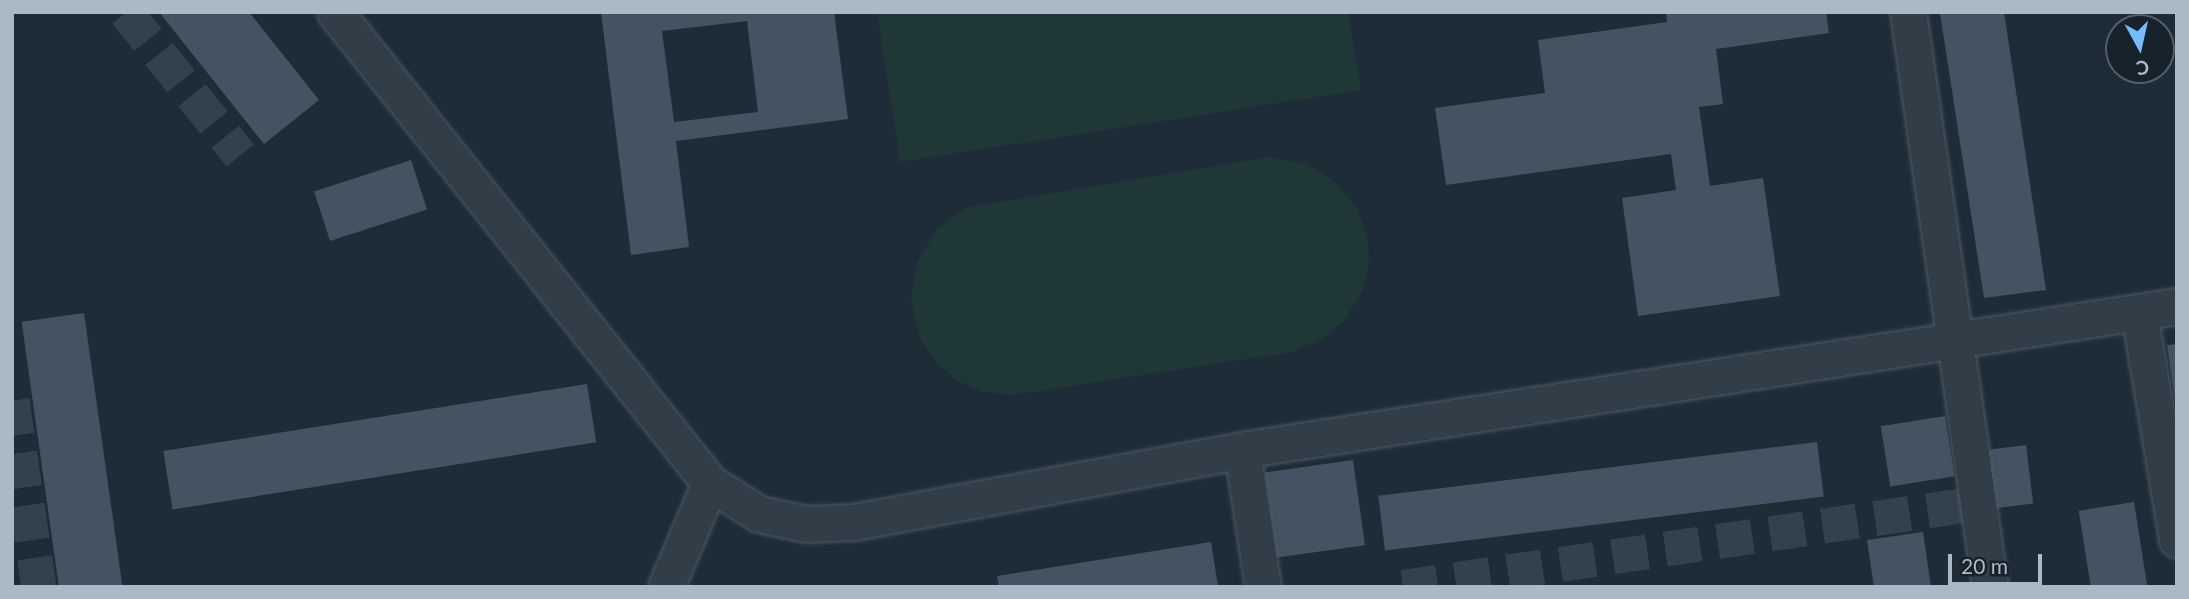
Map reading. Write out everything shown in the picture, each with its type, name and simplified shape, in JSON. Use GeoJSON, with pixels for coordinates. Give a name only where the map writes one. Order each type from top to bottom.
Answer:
{"type":"FeatureCollection","features":[{"type":"Feature","properties":{"kind":"lane"},"geometry":{"type":"LineString","coordinates":[[335,12],[710,483],[759,514],[807,524],[854,523],[1242,450],[2177,306]]}},
{"type":"Feature","properties":{"kind":"lane"},"geometry":{"type":"LineString","coordinates":[[1908,12],[1990,587]]}},
{"type":"Feature","properties":{"kind":"lane"},"geometry":{"type":"LineString","coordinates":[[2139,312],[2171,470],[2177,540]]}},
{"type":"Feature","properties":{"kind":"lane"},"geometry":{"type":"LineString","coordinates":[[1242,450],[1263,587]]}},
{"type":"Feature","properties":{"kind":"lane"},"geometry":{"type":"LineString","coordinates":[[666,587],[710,483]]}},
{"type":"Feature","properties":{"kind":"green space"},"geometry":{"type":"Polygon","coordinates":[[[877,12],[1348,12],[1361,90],[900,162],[877,12]]]}},
{"type":"Feature","properties":{"kind":"green space"},"geometry":{"type":"Polygon","coordinates":[[[1268,157],[1305,164],[1331,178],[1356,207],[1367,234],[1369,262],[1363,291],[1342,323],[1319,341],[1292,352],[1012,395],[983,392],[956,380],[935,361],[919,337],[911,300],[917,262],[937,229],[968,207],[1268,157]]]}},
{"type":"Feature","properties":{"kind":"building"},"geometry":{"type":"Polygon","coordinates":[[[159,12],[249,12],[319,100],[264,144],[159,12]]]}},
{"type":"Feature","properties":{"kind":"building"},"geometry":{"type":"Polygon","coordinates":[[[601,12],[834,12],[848,119],[676,141],[689,247],[631,255],[601,12]],[[747,21],[662,31],[674,122],[758,112],[747,21]]]}},
{"type":"Feature","properties":{"kind":"building"},"geometry":{"type":"Polygon","coordinates":[[[1666,12],[1826,12],[1829,33],[1716,49],[1723,104],[1699,107],[1710,186],[1763,178],[1780,296],[1638,316],[1622,198],[1676,190],[1671,154],[1446,185],[1435,108],[1545,93],[1538,40],[1667,22],[1666,12]]]}},
{"type":"Feature","properties":{"kind":"building"},"geometry":{"type":"Polygon","coordinates":[[[2004,12],[2046,290],[1984,298],[1940,13],[2004,12]]]}},
{"type":"Feature","properties":{"kind":"building"},"geometry":{"type":"Polygon","coordinates":[[[411,160],[427,209],[330,241],[314,192],[411,160]]]}},
{"type":"Feature","properties":{"kind":"building"},"geometry":{"type":"Polygon","coordinates":[[[84,313],[123,587],[59,587],[22,322],[84,313]]]}},
{"type":"Feature","properties":{"kind":"building"},"geometry":{"type":"Polygon","coordinates":[[[2177,344],[2177,400],[2175,400],[2167,345],[2177,344]]]}},
{"type":"Feature","properties":{"kind":"building"},"geometry":{"type":"Polygon","coordinates":[[[587,384],[596,442],[173,509],[163,451],[587,384]]]}},
{"type":"Feature","properties":{"kind":"building"},"geometry":{"type":"Polygon","coordinates":[[[1945,416],[1955,476],[1890,486],[1881,426],[1945,416]]]}},
{"type":"Feature","properties":{"kind":"building"},"geometry":{"type":"Polygon","coordinates":[[[1817,442],[1824,497],[1385,550],[1378,496],[1817,442]]]}},
{"type":"Feature","properties":{"kind":"building"},"geometry":{"type":"Polygon","coordinates":[[[2026,445],[2033,504],[1995,508],[1988,450],[2026,445]]]}},
{"type":"Feature","properties":{"kind":"building"},"geometry":{"type":"Polygon","coordinates":[[[1353,460],[1365,545],[1277,558],[1265,472],[1353,460]]]}},
{"type":"Feature","properties":{"kind":"building"},"geometry":{"type":"Polygon","coordinates":[[[2134,502],[2147,587],[2091,587],[2079,511],[2134,502]]]}},
{"type":"Feature","properties":{"kind":"building"},"geometry":{"type":"Polygon","coordinates":[[[1923,532],[1931,587],[1874,587],[1867,540],[1923,532]]]}},
{"type":"Feature","properties":{"kind":"building"},"geometry":{"type":"Polygon","coordinates":[[[1211,542],[1218,586],[999,587],[997,576],[1211,542]]]}},
{"type":"Feature","properties":{"kind":"tunnel"},"geometry":{"type":"LineString","coordinates":[[126,12],[240,155]]}},
{"type":"Feature","properties":{"kind":"tunnel"},"geometry":{"type":"LineString","coordinates":[[12,400],[39,587]]}},
{"type":"Feature","properties":{"kind":"tunnel"},"geometry":{"type":"LineString","coordinates":[[1403,587],[1978,503]]}}]}
